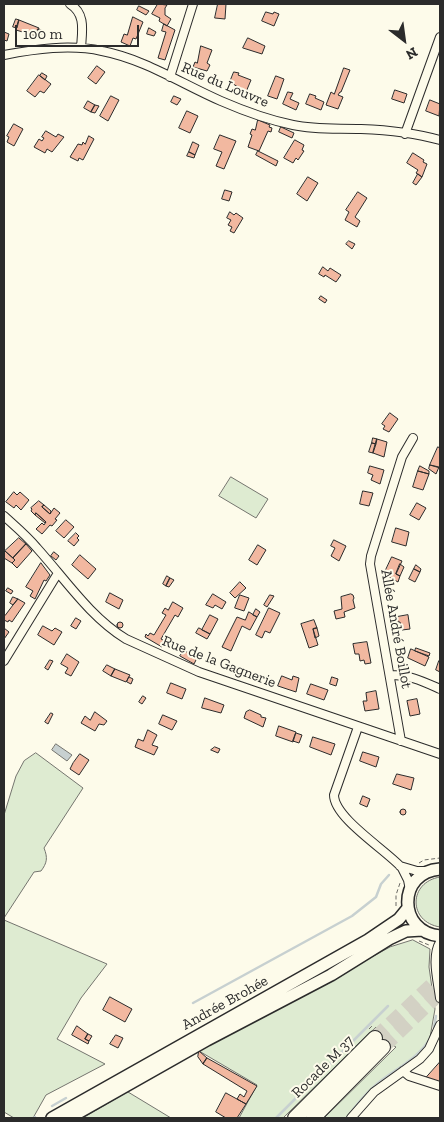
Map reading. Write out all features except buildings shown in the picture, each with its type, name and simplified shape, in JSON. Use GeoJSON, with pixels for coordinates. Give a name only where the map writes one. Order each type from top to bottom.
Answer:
{"type":"FeatureCollection","features":[{"type":"Feature","properties":{"kind":"highway","name":"Rocade M 37"},"geometry":{"type":"LineString","coordinates":[[295,1118],[379,1043],[313,1118]]}},
{"type":"Feature","properties":{"kind":"main road"},"geometry":{"type":"LineString","coordinates":[[427,934],[402,909],[408,898],[405,886],[435,870]]}},
{"type":"Feature","properties":{"kind":"main road","name":"Andrée Brohée"},"geometry":{"type":"LineString","coordinates":[[52,1118],[368,940],[399,919],[402,909]]}},
{"type":"Feature","properties":{"kind":"main road","name":"Andrée Brohée"},"geometry":{"type":"LineString","coordinates":[[69,1118],[207,1040],[340,970],[406,931],[427,934]]}},
{"type":"Feature","properties":{"kind":"street"},"geometry":{"type":"LineString","coordinates":[[70,4],[76,8],[82,18],[81,48]]}},
{"type":"Feature","properties":{"kind":"street"},"geometry":{"type":"LineString","coordinates":[[170,76],[193,4]]}},
{"type":"Feature","properties":{"kind":"street"},"geometry":{"type":"LineString","coordinates":[[405,134],[440,37]]}},
{"type":"Feature","properties":{"kind":"street","name":"Rue du Louvre"},"geometry":{"type":"LineString","coordinates":[[4,55],[56,48],[81,48],[102,51],[125,57],[230,105],[293,125],[317,129],[360,129],[440,140]]}},
{"type":"Feature","properties":{"kind":"street","name":"Allée André Boillot"},"geometry":{"type":"LineString","coordinates":[[401,741],[371,572],[371,556],[402,457],[413,438]]}},
{"type":"Feature","properties":{"kind":"street","name":"Rue de la Gagnerie"},"geometry":{"type":"LineString","coordinates":[[4,516],[37,548],[86,604],[116,633],[126,639],[199,672],[440,754]]}},
{"type":"Feature","properties":{"kind":"street"},"geometry":{"type":"LineString","coordinates":[[4,661],[58,573]]}},
{"type":"Feature","properties":{"kind":"street"},"geometry":{"type":"LineString","coordinates":[[390,675],[412,677],[440,689]]}},
{"type":"Feature","properties":{"kind":"street"},"geometry":{"type":"LineString","coordinates":[[358,727],[334,795],[334,800],[342,815],[399,864],[417,871],[435,870]]}},
{"type":"Feature","properties":{"kind":"street"},"geometry":{"type":"LineString","coordinates":[[399,864],[408,880],[405,886]]}},
{"type":"Feature","properties":{"kind":"street"},"geometry":{"type":"LineString","coordinates":[[427,934],[436,946],[440,998]]}},
{"type":"Feature","properties":{"kind":"street"},"geometry":{"type":"LineString","coordinates":[[352,1118],[374,1092],[420,1059],[428,1049],[440,1026]]}},
{"type":"Feature","properties":{"kind":"street"},"geometry":{"type":"LineString","coordinates":[[403,1071],[409,1076],[440,1086]]}},
{"type":"Feature","properties":{"kind":"path"},"geometry":{"type":"LineString","coordinates":[[418,864],[424,860],[440,858]]}},
{"type":"Feature","properties":{"kind":"path"},"geometry":{"type":"LineString","coordinates":[[402,909],[396,895],[405,886]]}},
{"type":"Feature","properties":{"kind":"path"},"geometry":{"type":"LineString","coordinates":[[427,934],[436,946]]}},
{"type":"Feature","properties":{"kind":"green space"},"geometry":{"type":"Polygon","coordinates":[[[231,477],[268,499],[256,518],[219,496],[231,477]]]}},
{"type":"Feature","properties":{"kind":"green space"},"geometry":{"type":"Polygon","coordinates":[[[36,753],[83,788],[44,848],[46,863],[43,868],[41,871],[34,872],[4,918],[4,815],[16,776],[24,761],[36,753]]]}},
{"type":"Feature","properties":{"kind":"green space"},"geometry":{"type":"Polygon","coordinates":[[[440,877],[440,927],[429,924],[422,918],[416,902],[422,886],[430,880],[440,877]]]}},
{"type":"Feature","properties":{"kind":"green space"},"geometry":{"type":"Polygon","coordinates":[[[4,920],[107,964],[81,998],[57,1039],[105,1064],[46,1095],[33,1118],[14,1118],[4,1112],[4,920]]]}},
{"type":"Feature","properties":{"kind":"green space"},"geometry":{"type":"Polygon","coordinates":[[[413,940],[430,949],[429,967],[435,1009],[429,1043],[423,1051],[373,1088],[356,1106],[349,1118],[324,1118],[396,1047],[382,1039],[376,1027],[283,1118],[239,1118],[257,1085],[199,1051],[390,947],[413,940]]]}},
{"type":"Feature","properties":{"kind":"green space"},"geometry":{"type":"Polygon","coordinates":[[[128,1092],[171,1118],[83,1118],[128,1092]]]}},
{"type":"Feature","properties":{"kind":"shaded area"},"geometry":{"type":"Polygon","coordinates":[[[56,744],[72,755],[67,761],[52,750],[56,744]]]}},
{"type":"Feature","properties":{"kind":"waterway"},"geometry":{"type":"LineString","coordinates":[[193,1003],[352,916],[376,897],[381,884],[389,875]]}},
{"type":"Feature","properties":{"kind":"waterway"},"geometry":{"type":"LineString","coordinates":[[276,1118],[388,1006]]}},
{"type":"Feature","properties":{"kind":"waterway"},"geometry":{"type":"LineString","coordinates":[[434,1027],[436,1016]]}},
{"type":"Feature","properties":{"kind":"waterway"},"geometry":{"type":"LineString","coordinates":[[347,1118],[369,1091],[414,1057],[431,1037]]}},
{"type":"Feature","properties":{"kind":"waterway"},"geometry":{"type":"LineString","coordinates":[[52,1106],[66,1098]]}},
{"type":"Feature","properties":{"kind":"tunnel"},"geometry":{"type":"LineString","coordinates":[[375,1038],[440,977]]}},
{"type":"Feature","properties":{"kind":"tunnel"},"geometry":{"type":"LineString","coordinates":[[383,1047],[440,993]]}}]}
